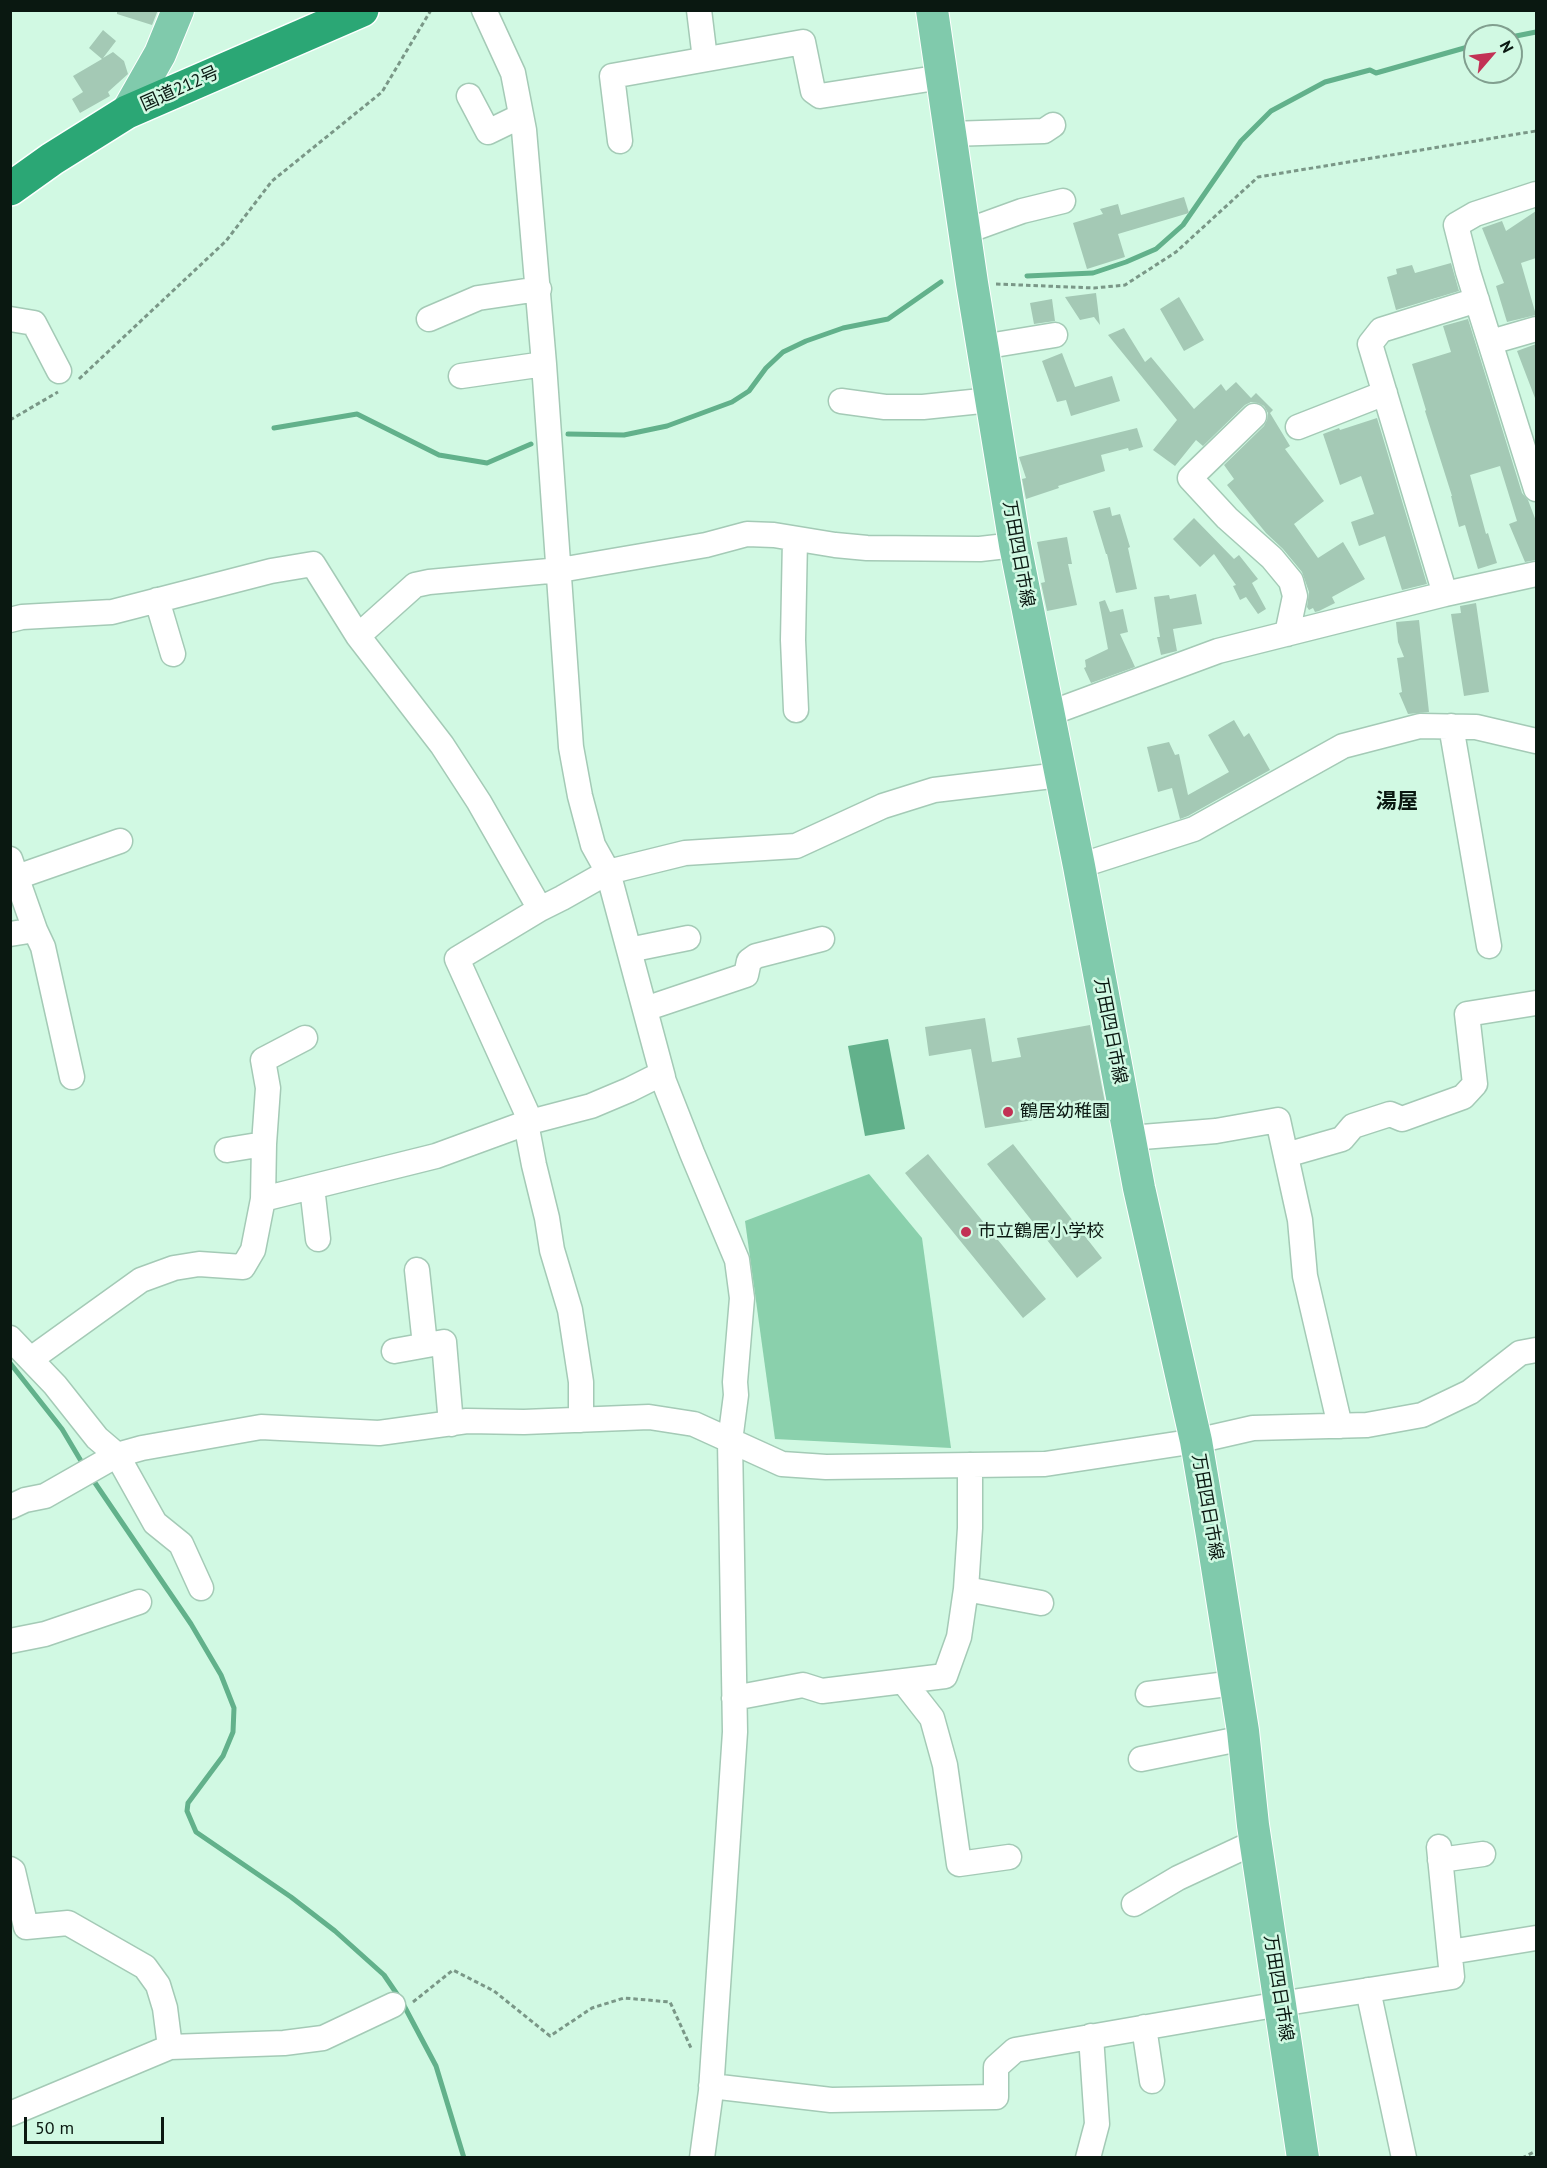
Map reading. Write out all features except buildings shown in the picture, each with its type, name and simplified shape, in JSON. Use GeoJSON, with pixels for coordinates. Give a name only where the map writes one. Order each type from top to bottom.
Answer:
{"type":"FeatureCollection","features":[{"type":"Feature","properties":{"kind":"highway","name":"国道212号"},"geometry":{"type":"LineString","coordinates":[[10,189],[52,159],[127,112],[362,10]]}},
{"type":"Feature","properties":{"kind":"main road"},"geometry":{"type":"LineString","coordinates":[[127,112],[160,54],[178,10]]}},
{"type":"Feature","properties":{"kind":"main road","name":"万田四日市線"},"geometry":{"type":"LineString","coordinates":[[932,10],[964,232],[1015,545],[1130,1137],[1196,1441],[1244,1738],[1255,1842],[1303,2157]]}},
{"type":"Feature","properties":{"kind":"street"},"geometry":{"type":"LineString","coordinates":[[484,10],[513,73],[521,116],[539,290],[572,747],[580,796],[593,845],[608,872],[663,1077],[661,1074]]}},
{"type":"Feature","properties":{"kind":"street"},"geometry":{"type":"LineString","coordinates":[[699,10],[705,59]]}},
{"type":"Feature","properties":{"kind":"street"},"geometry":{"type":"LineString","coordinates":[[620,141],[612,76],[803,42],[813,91],[820,96],[942,77]]}},
{"type":"Feature","properties":{"kind":"street"},"geometry":{"type":"LineString","coordinates":[[469,96],[488,132],[521,116]]}},
{"type":"Feature","properties":{"kind":"street"},"geometry":{"type":"LineString","coordinates":[[950,134],[1044,131],[1053,125]]}},
{"type":"Feature","properties":{"kind":"street"},"geometry":{"type":"LineString","coordinates":[[1536,194],[1475,214],[1455,225],[1477,300],[1532,457],[1536,489]]}},
{"type":"Feature","properties":{"kind":"street"},"geometry":{"type":"LineString","coordinates":[[964,232],[1022,210],[1064,201]]}},
{"type":"Feature","properties":{"kind":"street"},"geometry":{"type":"LineString","coordinates":[[429,319],[478,298],[539,290]]}},
{"type":"Feature","properties":{"kind":"street"},"geometry":{"type":"LineString","coordinates":[[1445,594],[1370,344],[1381,330],[1477,300]]}},
{"type":"Feature","properties":{"kind":"street"},"geometry":{"type":"LineString","coordinates":[[10,320],[34,323],[68,380]]}},
{"type":"Feature","properties":{"kind":"street"},"geometry":{"type":"LineString","coordinates":[[1491,342],[1536,329]]}},
{"type":"Feature","properties":{"kind":"street"},"geometry":{"type":"LineString","coordinates":[[982,347],[1055,334]]}},
{"type":"Feature","properties":{"kind":"street"},"geometry":{"type":"LineString","coordinates":[[461,376],[544,364]]}},
{"type":"Feature","properties":{"kind":"street"},"geometry":{"type":"LineString","coordinates":[[1298,427],[1385,393]]}},
{"type":"Feature","properties":{"kind":"street"},"geometry":{"type":"LineString","coordinates":[[841,401],[885,407],[923,407],[991,400]]}},
{"type":"Feature","properties":{"kind":"street"},"geometry":{"type":"LineString","coordinates":[[1254,416],[1190,478],[1227,518],[1272,558],[1291,581],[1295,596],[1287,634]]}},
{"type":"Feature","properties":{"kind":"street"},"geometry":{"type":"LineString","coordinates":[[358,636],[415,585],[560,570],[706,545],[747,534],[867,548],[980,549],[1015,545]]}},
{"type":"Feature","properties":{"kind":"street"},"geometry":{"type":"LineString","coordinates":[[795,538],[793,640],[796,710]]}},
{"type":"Feature","properties":{"kind":"street"},"geometry":{"type":"LineString","coordinates":[[10,620],[22,617],[112,612],[270,571],[313,564],[358,636],[442,745],[479,802],[540,909]]}},
{"type":"Feature","properties":{"kind":"street"},"geometry":{"type":"LineString","coordinates":[[1048,714],[1218,651],[1445,594],[1536,574]]}},
{"type":"Feature","properties":{"kind":"street"},"geometry":{"type":"LineString","coordinates":[[157,600],[173,654]]}},
{"type":"Feature","properties":{"kind":"street"},"geometry":{"type":"LineString","coordinates":[[1079,866],[1194,830],[1343,746],[1420,726],[1476,727],[1536,741]]}},
{"type":"Feature","properties":{"kind":"street"},"geometry":{"type":"LineString","coordinates":[[1451,726],[1489,946]]}},
{"type":"Feature","properties":{"kind":"street"},"geometry":{"type":"LineString","coordinates":[[581,1420],[581,1382],[570,1310],[552,1250],[529,1123],[457,959],[540,909],[608,872],[685,853],[796,846],[883,806],[934,790],[1060,775]]}},
{"type":"Feature","properties":{"kind":"street"},"geometry":{"type":"LineString","coordinates":[[72,1077],[43,947],[34,930],[14,868],[120,841]]}},
{"type":"Feature","properties":{"kind":"street"},"geometry":{"type":"LineString","coordinates":[[10,934],[34,930]]}},
{"type":"Feature","properties":{"kind":"street"},"geometry":{"type":"LineString","coordinates":[[629,950],[688,938]]}},
{"type":"Feature","properties":{"kind":"street"},"geometry":{"type":"LineString","coordinates":[[645,1009],[746,975],[749,961],[756,956],[822,939]]}},
{"type":"Feature","properties":{"kind":"street"},"geometry":{"type":"LineString","coordinates":[[1286,1155],[1342,1139],[1353,1125],[1390,1114],[1402,1119],[1463,1097],[1474,1084],[1467,1014],[1536,1004]]}},
{"type":"Feature","properties":{"kind":"street"},"geometry":{"type":"LineString","coordinates":[[31,1359],[141,1280],[183,1266],[199,1264],[243,1267],[253,1250],[263,1199],[268,1088],[263,1060],[306,1038]]}},
{"type":"Feature","properties":{"kind":"street"},"geometry":{"type":"LineString","coordinates":[[263,1199],[436,1156],[529,1123],[591,1106],[661,1074]]}},
{"type":"Feature","properties":{"kind":"street"},"geometry":{"type":"LineString","coordinates":[[661,1074],[737,1260],[742,1298],[735,1382],[736,1395],[730,1441],[735,1732],[711,2086],[702,2157]]}},
{"type":"Feature","properties":{"kind":"street"},"geometry":{"type":"LineString","coordinates":[[1130,1137],[1216,1131],[1278,1120],[1300,1220],[1305,1276],[1340,1426]]}},
{"type":"Feature","properties":{"kind":"street"},"geometry":{"type":"LineString","coordinates":[[227,1149],[264,1144]]}},
{"type":"Feature","properties":{"kind":"street"},"geometry":{"type":"LineString","coordinates":[[312,1187],[318,1239]]}},
{"type":"Feature","properties":{"kind":"street"},"geometry":{"type":"LineString","coordinates":[[417,1270],[425,1345]]}},
{"type":"Feature","properties":{"kind":"street"},"geometry":{"type":"LineString","coordinates":[[10,1338],[31,1359],[98,1438],[117,1455],[154,1523],[181,1544],[201,1588]]}},
{"type":"Feature","properties":{"kind":"street"},"geometry":{"type":"LineString","coordinates":[[394,1351],[444,1342],[451,1424]]}},
{"type":"Feature","properties":{"kind":"street"},"geometry":{"type":"LineString","coordinates":[[10,1507],[25,1500],[45,1496],[117,1455],[142,1448],[261,1427],[379,1433],[467,1422],[649,1417],[694,1424],[782,1464],[826,1467],[1045,1464],[1196,1441],[1253,1428],[1367,1425],[1422,1415],[1470,1392],[1520,1353],[1536,1350]]}},
{"type":"Feature","properties":{"kind":"street"},"geometry":{"type":"LineString","coordinates":[[734,1698],[803,1685],[822,1691],[945,1676],[959,1637],[966,1589],[970,1528],[970,1465]]}},
{"type":"Feature","properties":{"kind":"street"},"geometry":{"type":"LineString","coordinates":[[966,1589],[1041,1603]]}},
{"type":"Feature","properties":{"kind":"street"},"geometry":{"type":"LineString","coordinates":[[10,1641],[45,1634],[139,1602]]}},
{"type":"Feature","properties":{"kind":"street"},"geometry":{"type":"LineString","coordinates":[[903,1681],[932,1718],[945,1765],[959,1864],[1009,1857]]}},
{"type":"Feature","properties":{"kind":"street"},"geometry":{"type":"LineString","coordinates":[[1148,1694],[1235,1683]]}},
{"type":"Feature","properties":{"kind":"street"},"geometry":{"type":"LineString","coordinates":[[1141,1759],[1244,1738]]}},
{"type":"Feature","properties":{"kind":"street"},"geometry":{"type":"LineString","coordinates":[[1134,1904],[1178,1878],[1255,1842]]}},
{"type":"Feature","properties":{"kind":"street"},"geometry":{"type":"LineString","coordinates":[[711,2086],[831,2100],[996,2097],[996,2067],[1015,2049],[1452,1977],[1439,1854],[1483,1854]]}},
{"type":"Feature","properties":{"kind":"street"},"geometry":{"type":"LineString","coordinates":[[10,1869],[13,1871],[26,1927],[68,1923],[145,1967],[158,1985],[165,2008],[170,2047]]}},
{"type":"Feature","properties":{"kind":"street"},"geometry":{"type":"LineString","coordinates":[[1450,1952],[1536,1938]]}},
{"type":"Feature","properties":{"kind":"street"},"geometry":{"type":"LineString","coordinates":[[1368,1990],[1404,2157]]}},
{"type":"Feature","properties":{"kind":"street"},"geometry":{"type":"LineString","coordinates":[[10,2114],[170,2047],[284,2043],[323,2038],[401,2005]]}},
{"type":"Feature","properties":{"kind":"street"},"geometry":{"type":"LineString","coordinates":[[1144,2027],[1152,2081]]}},
{"type":"Feature","properties":{"kind":"street"},"geometry":{"type":"LineString","coordinates":[[1088,2157],[1097,2124],[1091,2036]]}},
{"type":"Feature","properties":{"kind":"path"},"geometry":{"type":"LineString","coordinates":[[10,420],[68,380],[226,242],[272,181],[382,92],[431,10]]}},
{"type":"Feature","properties":{"kind":"path"},"geometry":{"type":"LineString","coordinates":[[972,283],[1094,288],[1125,285],[1176,252],[1258,177],[1536,131]]}},
{"type":"Feature","properties":{"kind":"path"},"geometry":{"type":"LineString","coordinates":[[401,2005],[453,1970],[494,1991],[550,2036],[592,2008],[624,1998],[670,2002],[693,2051]]}},
{"type":"Feature","properties":{"kind":"path"},"geometry":{"type":"LineString","coordinates":[[1522,2157],[1536,2151]]}},
{"type":"Feature","properties":{"kind":"shaded area"},"geometry":{"type":"Polygon","coordinates":[[[888,1039],[905,1129],[865,1136],[848,1046],[888,1039]]]}},
{"type":"Feature","properties":{"kind":"shaded area"},"geometry":{"type":"Polygon","coordinates":[[[869,1174],[922,1238],[951,1448],[775,1439],[745,1221],[869,1174]]]}},
{"type":"Feature","properties":{"kind":"waterway"},"geometry":{"type":"LineString","coordinates":[[1523,35],[1536,32]]}},
{"type":"Feature","properties":{"kind":"waterway"},"geometry":{"type":"LineString","coordinates":[[1027,276],[1093,273],[1156,249],[1183,225],[1241,141],[1271,111],[1325,82],[1370,70],[1376,73],[1463,48]]}},
{"type":"Feature","properties":{"kind":"waterway"},"geometry":{"type":"LineString","coordinates":[[568,434],[624,435],[667,426],[732,402],[749,391],[766,368],[783,352],[843,328],[888,319],[941,282]]}},
{"type":"Feature","properties":{"kind":"waterway"},"geometry":{"type":"LineString","coordinates":[[274,428],[357,414],[439,455],[487,463],[531,444]]}},
{"type":"Feature","properties":{"kind":"waterway"},"geometry":{"type":"LineString","coordinates":[[10,1363],[62,1429],[84,1466]]}},
{"type":"Feature","properties":{"kind":"waterway"},"geometry":{"type":"LineString","coordinates":[[91,1477],[191,1624],[221,1675],[234,1708],[233,1732],[223,1756],[188,1803],[187,1811],[196,1832],[291,1897],[335,1931],[384,1975],[401,2000],[436,2066],[464,2158]]}},
{"type":"Feature","properties":{"kind":"place","name":"鶴居幼稚園"},"geometry":{"type":"Point","coordinates":[1008,1112]}},
{"type":"Feature","properties":{"kind":"place","name":"市立鶴居小学校"},"geometry":{"type":"Point","coordinates":[966,1232]}},
{"type":"Feature","properties":{"kind":"district","name":"湯屋"},"geometry":{"type":"Point","coordinates":[1397,802]}}]}
